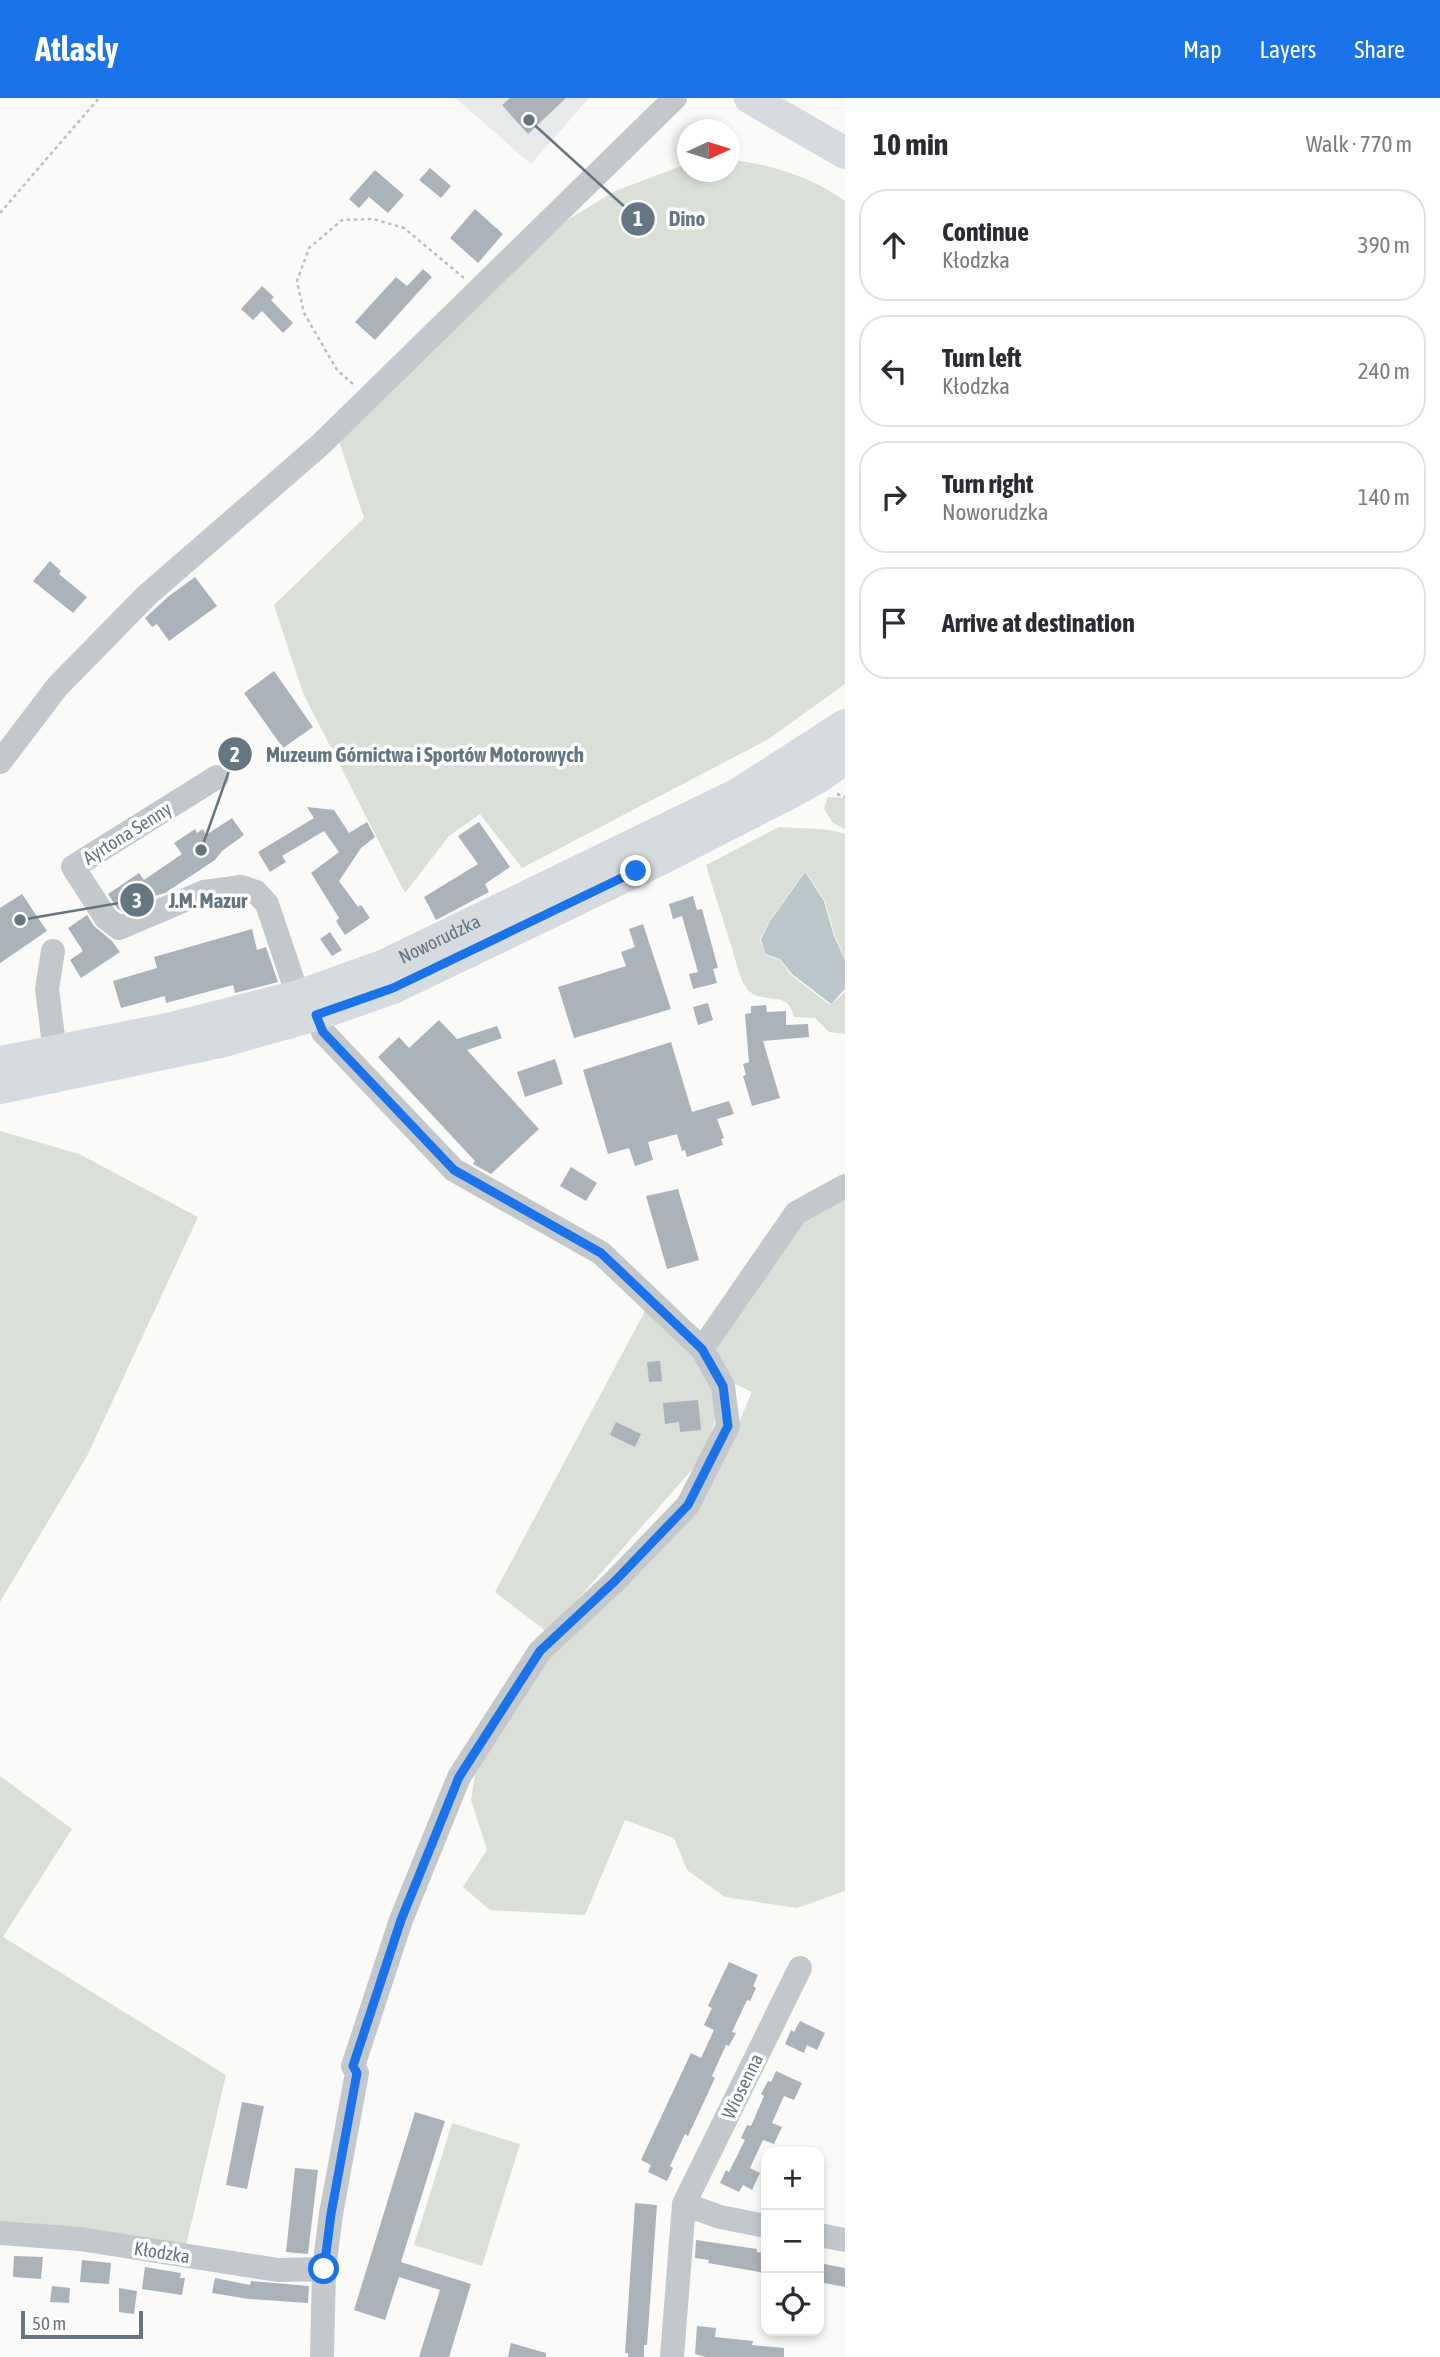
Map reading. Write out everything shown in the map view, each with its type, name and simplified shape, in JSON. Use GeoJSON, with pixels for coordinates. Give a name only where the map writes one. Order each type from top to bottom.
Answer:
{"type":"FeatureCollection","features":[{"type":"Feature","properties":{"kind":"main road"},"geometry":{"type":"LineString","coordinates":[[750,98],[845,153]]}},
{"type":"Feature","properties":{"kind":"main road","name":"Noworudzka"},"geometry":{"type":"LineString","coordinates":[[0,1088],[220,1042],[307,1005],[738,794],[844,726]]}},
{"type":"Feature","properties":{"kind":"main road","name":"Noworudzka"},"geometry":{"type":"LineString","coordinates":[[0,1062],[393,988],[837,771]]}},
{"type":"Feature","properties":{"kind":"street"},"geometry":{"type":"LineString","coordinates":[[0,762],[57,687],[146,596],[320,445],[675,98]]}},
{"type":"Feature","properties":{"kind":"street","name":"Ayrtona Senny"},"geometry":{"type":"LineString","coordinates":[[217,777],[73,867],[106,918],[120,928],[204,892],[242,887],[256,892],[267,904],[307,1005]]}},
{"type":"Feature","properties":{"kind":"street"},"geometry":{"type":"LineString","coordinates":[[53,951],[47,989],[55,1052]]}},
{"type":"Feature","properties":{"kind":"street"},"geometry":{"type":"LineString","coordinates":[[307,1005],[323,1032],[454,1170],[601,1253],[702,1349],[723,1386],[728,1426],[688,1505],[616,1580],[540,1651],[459,1777],[401,1920],[353,2066],[357,2073],[331,2214],[324,2269],[322,2357]]}},
{"type":"Feature","properties":{"kind":"street"},"geometry":{"type":"LineString","coordinates":[[702,1349],[796,1213],[845,1186]]}},
{"type":"Feature","properties":{"kind":"street","name":"Wiosenna"},"geometry":{"type":"LineString","coordinates":[[672,2357],[684,2204],[800,1968]]}},
{"type":"Feature","properties":{"kind":"street"},"geometry":{"type":"LineString","coordinates":[[684,2204],[720,2217],[761,2225]]}},
{"type":"Feature","properties":{"kind":"street","name":"Kłodzka"},"geometry":{"type":"LineString","coordinates":[[0,2233],[80,2239],[278,2270],[324,2269]]}},
{"type":"Feature","properties":{"kind":"street"},"geometry":{"type":"LineString","coordinates":[[824,2236],[845,2240]]}},
{"type":"Feature","properties":{"kind":"path"},"geometry":{"type":"LineString","coordinates":[[0,213],[99,98]]}},
{"type":"Feature","properties":{"kind":"path"},"geometry":{"type":"LineString","coordinates":[[369,397],[337,370],[304,313],[297,281],[309,248],[342,220],[373,219],[404,228],[478,290]]}},
{"type":"Feature","properties":{"kind":"shaded area"},"geometry":{"type":"Polygon","coordinates":[[[455,98],[589,98],[531,164],[455,98]]]}},
{"type":"Feature","properties":{"kind":"shaded area"},"geometry":{"type":"Polygon","coordinates":[[[740,161],[790,173],[820,185],[845,201],[845,684],[767,740],[522,868],[480,814],[449,836],[405,893],[303,693],[274,605],[364,518],[337,435],[558,226],[615,191],[677,168],[677,182],[740,182],[740,161]]]}},
{"type":"Feature","properties":{"kind":"shaded area"},"geometry":{"type":"Polygon","coordinates":[[[828,797],[845,798],[845,829],[833,823],[824,809],[828,797]]]}},
{"type":"Feature","properties":{"kind":"shaded area"},"geometry":{"type":"Polygon","coordinates":[[[779,827],[821,829],[845,834],[845,959],[825,901],[805,871],[770,920],[760,939],[765,955],[780,960],[791,975],[830,1005],[845,992],[845,1034],[829,1032],[815,1018],[794,1017],[786,1002],[753,994],[744,985],[738,969],[706,865],[779,827]]]}},
{"type":"Feature","properties":{"kind":"shaded area"},"geometry":{"type":"Polygon","coordinates":[[[805,872],[824,901],[834,936],[845,960],[845,989],[831,1004],[792,974],[780,959],[765,954],[761,939],[770,921],[805,872]]]}},
{"type":"Feature","properties":{"kind":"shaded area"},"geometry":{"type":"Polygon","coordinates":[[[0,1131],[79,1154],[198,1217],[87,1456],[0,1602],[0,1131]]]}},
{"type":"Feature","properties":{"kind":"shaded area"},"geometry":{"type":"Polygon","coordinates":[[[845,1191],[845,1891],[797,1908],[725,1897],[687,1870],[674,1838],[625,1820],[585,1915],[490,1910],[463,1887],[487,1850],[471,1800],[478,1758],[544,1660],[718,1471],[752,1392],[731,1382],[715,1348],[801,1223],[845,1191]]]}},
{"type":"Feature","properties":{"kind":"shaded area"},"geometry":{"type":"Polygon","coordinates":[[[653,1296],[706,1366],[719,1407],[704,1456],[548,1633],[495,1592],[653,1296]]]}},
{"type":"Feature","properties":{"kind":"shaded area"},"geometry":{"type":"Polygon","coordinates":[[[0,1776],[72,1829],[3,1937],[226,2075],[186,2246],[0,2225],[0,1776]]]}},
{"type":"Feature","properties":{"kind":"shaded area"},"geometry":{"type":"Polygon","coordinates":[[[452,2123],[520,2144],[482,2266],[414,2245],[452,2123]]]}},
{"type":"Feature","properties":{"kind":"building"},"geometry":{"type":"Polygon","coordinates":[[[510,98],[566,98],[528,134],[502,105],[510,98]]]}},
{"type":"Feature","properties":{"kind":"building"},"geometry":{"type":"Polygon","coordinates":[[[430,168],[451,186],[441,198],[419,180],[430,168]]]}},
{"type":"Feature","properties":{"kind":"building"},"geometry":{"type":"Polygon","coordinates":[[[375,170],[404,195],[388,213],[369,197],[359,208],[349,199],[375,170]]]}},
{"type":"Feature","properties":{"kind":"building"},"geometry":{"type":"Polygon","coordinates":[[[475,209],[503,234],[478,263],[450,238],[475,209]]]}},
{"type":"Feature","properties":{"kind":"building"},"geometry":{"type":"Polygon","coordinates":[[[423,269],[432,277],[375,340],[355,322],[396,277],[407,286],[423,269]]]}},
{"type":"Feature","properties":{"kind":"building"},"geometry":{"type":"Polygon","coordinates":[[[262,286],[274,297],[271,300],[293,323],[283,333],[262,311],[253,320],[241,309],[262,286]]]}},
{"type":"Feature","properties":{"kind":"building"},"geometry":{"type":"Polygon","coordinates":[[[50,561],[61,571],[59,574],[87,597],[73,613],[33,581],[50,561]]]}},
{"type":"Feature","properties":{"kind":"building"},"geometry":{"type":"Polygon","coordinates":[[[195,577],[217,606],[169,641],[157,624],[152,627],[145,618],[195,577]]]}},
{"type":"Feature","properties":{"kind":"building"},"geometry":{"type":"Polygon","coordinates":[[[274,671],[313,727],[283,748],[244,693],[274,671]]]}},
{"type":"Feature","properties":{"kind":"building"},"geometry":{"type":"Polygon","coordinates":[[[307,807],[334,810],[349,833],[367,822],[375,837],[361,848],[339,881],[358,907],[361,905],[370,918],[345,935],[336,921],[339,918],[311,873],[339,852],[324,831],[282,856],[286,862],[270,872],[258,852],[314,818],[307,807]]]}},
{"type":"Feature","properties":{"kind":"building"},"geometry":{"type":"Polygon","coordinates":[[[232,818],[244,835],[222,851],[215,860],[165,893],[154,895],[121,911],[117,908],[108,894],[139,873],[144,880],[182,854],[174,843],[195,829],[197,833],[203,829],[206,835],[232,818]]]}},
{"type":"Feature","properties":{"kind":"building"},"geometry":{"type":"Polygon","coordinates":[[[479,822],[510,867],[485,884],[489,892],[436,920],[424,897],[478,864],[458,836],[479,822]]]}},
{"type":"Feature","properties":{"kind":"building"},"geometry":{"type":"Polygon","coordinates":[[[22,894],[47,931],[0,963],[0,908],[22,894]]]}},
{"type":"Feature","properties":{"kind":"building"},"geometry":{"type":"Polygon","coordinates":[[[693,896],[697,910],[702,909],[718,968],[713,969],[717,983],[693,989],[689,974],[698,972],[682,916],[673,919],[669,904],[693,896]]]}},
{"type":"Feature","properties":{"kind":"building"},"geometry":{"type":"Polygon","coordinates":[[[87,915],[120,952],[81,978],[70,960],[83,951],[68,928],[87,915]]]}},
{"type":"Feature","properties":{"kind":"building"},"geometry":{"type":"Polygon","coordinates":[[[643,924],[671,1009],[574,1038],[558,987],[626,966],[621,952],[635,947],[629,929],[643,924]]]}},
{"type":"Feature","properties":{"kind":"building"},"geometry":{"type":"Polygon","coordinates":[[[252,929],[257,950],[266,947],[278,982],[235,993],[233,985],[166,1003],[165,996],[121,1008],[113,981],[157,968],[154,957],[252,929]]]}},
{"type":"Feature","properties":{"kind":"building"},"geometry":{"type":"Polygon","coordinates":[[[330,932],[342,950],[332,956],[320,939],[330,932]]]}},
{"type":"Feature","properties":{"kind":"building"},"geometry":{"type":"Polygon","coordinates":[[[708,1003],[713,1020],[698,1025],[693,1007],[708,1003]]]}},
{"type":"Feature","properties":{"kind":"building"},"geometry":{"type":"Polygon","coordinates":[[[766,1005],[767,1012],[786,1011],[786,1025],[808,1024],[809,1037],[763,1041],[780,1098],[752,1106],[743,1076],[746,1075],[743,1064],[749,1062],[745,1014],[751,1013],[751,1006],[766,1005]]]}},
{"type":"Feature","properties":{"kind":"building"},"geometry":{"type":"Polygon","coordinates":[[[439,1020],[457,1039],[497,1026],[502,1038],[467,1050],[539,1129],[491,1174],[473,1164],[475,1161],[378,1057],[399,1037],[409,1048],[439,1020]]]}},
{"type":"Feature","properties":{"kind":"building"},"geometry":{"type":"Polygon","coordinates":[[[671,1042],[692,1112],[729,1101],[734,1114],[717,1119],[724,1138],[721,1139],[723,1145],[687,1157],[685,1150],[682,1151],[677,1134],[648,1142],[653,1160],[635,1166],[629,1148],[608,1154],[583,1070],[671,1042]]]}},
{"type":"Feature","properties":{"kind":"building"},"geometry":{"type":"Polygon","coordinates":[[[555,1059],[563,1084],[525,1097],[517,1072],[555,1059]]]}},
{"type":"Feature","properties":{"kind":"building"},"geometry":{"type":"Polygon","coordinates":[[[571,1167],[597,1183],[586,1201],[560,1186],[571,1167]]]}},
{"type":"Feature","properties":{"kind":"building"},"geometry":{"type":"Polygon","coordinates":[[[678,1189],[699,1260],[667,1269],[646,1196],[678,1189]]]}},
{"type":"Feature","properties":{"kind":"building"},"geometry":{"type":"Polygon","coordinates":[[[660,1361],[662,1381],[649,1382],[647,1362],[660,1361]]]}},
{"type":"Feature","properties":{"kind":"building"},"geometry":{"type":"Polygon","coordinates":[[[698,1400],[701,1430],[680,1432],[679,1422],[665,1424],[663,1403],[698,1400]]]}},
{"type":"Feature","properties":{"kind":"building"},"geometry":{"type":"Polygon","coordinates":[[[616,1422],[641,1434],[635,1447],[610,1435],[616,1422]]]}},
{"type":"Feature","properties":{"kind":"building"},"geometry":{"type":"Polygon","coordinates":[[[729,1962],[758,1975],[753,1986],[756,1988],[750,2001],[747,2000],[732,2032],[736,2033],[729,2046],[726,2045],[712,2076],[715,2078],[688,2136],[685,2134],[670,2166],[673,2168],[667,2181],[648,2172],[651,2165],[641,2160],[691,2053],[701,2058],[714,2030],[704,2025],[712,2008],[708,2006],[729,1962]]]}},
{"type":"Feature","properties":{"kind":"building"},"geometry":{"type":"Polygon","coordinates":[[[800,2021],[825,2033],[817,2050],[807,2045],[804,2053],[785,2044],[791,2030],[794,2032],[800,2021]]]}},
{"type":"Feature","properties":{"kind":"building"},"geometry":{"type":"Polygon","coordinates":[[[776,2071],[802,2083],[794,2100],[784,2096],[772,2123],[782,2127],[774,2144],[763,2140],[750,2168],[760,2173],[752,2190],[743,2185],[739,2192],[720,2183],[726,2170],[729,2172],[745,2140],[741,2138],[747,2125],[751,2126],[764,2096],[761,2094],[776,2071]]]}},
{"type":"Feature","properties":{"kind":"building"},"geometry":{"type":"Polygon","coordinates":[[[242,2102],[264,2106],[247,2189],[226,2185],[242,2102]]]}},
{"type":"Feature","properties":{"kind":"building"},"geometry":{"type":"Polygon","coordinates":[[[415,2112],[445,2121],[401,2262],[471,2284],[449,2357],[419,2357],[440,2290],[399,2277],[385,2320],[354,2310],[415,2112]]]}},
{"type":"Feature","properties":{"kind":"building"},"geometry":{"type":"Polygon","coordinates":[[[295,2168],[318,2170],[308,2254],[286,2252],[295,2168]]]}},
{"type":"Feature","properties":{"kind":"building"},"geometry":{"type":"Polygon","coordinates":[[[635,2203],[657,2205],[644,2357],[628,2357],[628,2353],[625,2353],[635,2203]]]}},
{"type":"Feature","properties":{"kind":"building"},"geometry":{"type":"Polygon","coordinates":[[[696,2240],[757,2249],[757,2252],[761,2252],[761,2272],[708,2263],[709,2260],[695,2258],[696,2240]]]}},
{"type":"Feature","properties":{"kind":"building"},"geometry":{"type":"Polygon","coordinates":[[[14,2256],[43,2257],[41,2279],[13,2277],[14,2256]]]}},
{"type":"Feature","properties":{"kind":"building"},"geometry":{"type":"Polygon","coordinates":[[[82,2260],[111,2263],[109,2284],[80,2282],[82,2260]]]}},
{"type":"Feature","properties":{"kind":"building"},"geometry":{"type":"Polygon","coordinates":[[[824,2264],[845,2268],[845,2287],[824,2283],[824,2264]]]}},
{"type":"Feature","properties":{"kind":"building"},"geometry":{"type":"Polygon","coordinates":[[[145,2267],[181,2273],[180,2278],[185,2278],[182,2295],[142,2289],[145,2267]]]}},
{"type":"Feature","properties":{"kind":"building"},"geometry":{"type":"Polygon","coordinates":[[[215,2278],[250,2285],[251,2281],[309,2286],[308,2303],[249,2299],[212,2293],[215,2278]]]}},
{"type":"Feature","properties":{"kind":"building"},"geometry":{"type":"Polygon","coordinates":[[[52,2286],[70,2288],[69,2303],[50,2302],[52,2286]]]}},
{"type":"Feature","properties":{"kind":"building"},"geometry":{"type":"Polygon","coordinates":[[[119,2288],[137,2291],[134,2314],[119,2312],[119,2288]]]}},
{"type":"Feature","properties":{"kind":"building"},"geometry":{"type":"Polygon","coordinates":[[[697,2326],[716,2328],[715,2337],[784,2348],[784,2357],[706,2357],[695,2354],[697,2326]]]}},
{"type":"Feature","properties":{"kind":"building"},"geometry":{"type":"Polygon","coordinates":[[[511,2343],[546,2353],[546,2357],[508,2357],[511,2343]]]}},
{"type":"Feature","properties":{"kind":"place","name":"Dino"},"geometry":{"type":"Point","coordinates":[529,120]}},
{"type":"Feature","properties":{"kind":"place","name":"Muzeum Górnictwa i Sportów Motorowych"},"geometry":{"type":"Point","coordinates":[201,850]}},
{"type":"Feature","properties":{"kind":"place","name":"J.M. Mazur"},"geometry":{"type":"Point","coordinates":[20,920]}},
{"type":"Feature","properties":{"kind":"route"},"geometry":{"type":"LineString","coordinates":[[324,2269],[331,2214],[357,2073],[353,2066],[401,1920],[459,1777],[540,1651],[616,1580],[688,1505],[728,1426],[723,1386],[702,1349],[601,1253],[454,1170],[323,1032],[316,1015],[393,988],[636,871]]}}]}
